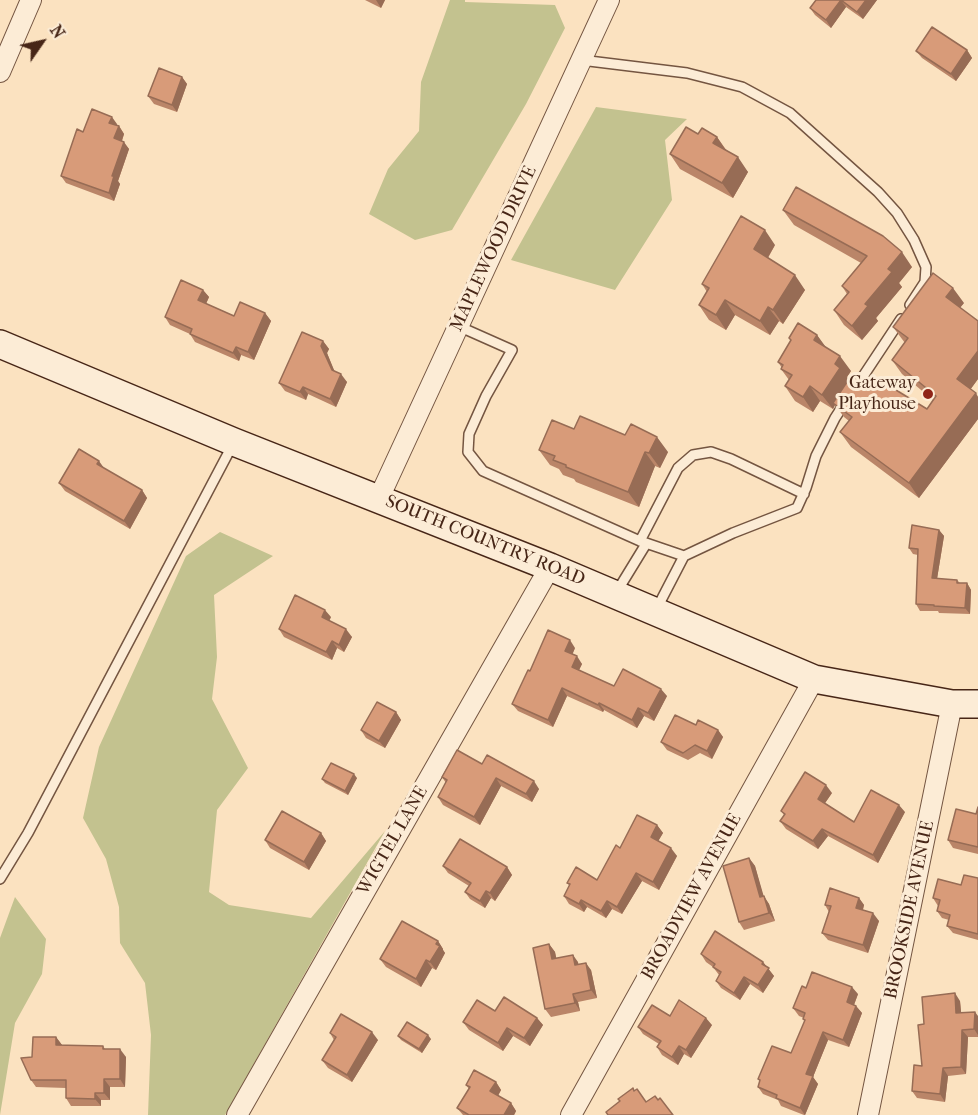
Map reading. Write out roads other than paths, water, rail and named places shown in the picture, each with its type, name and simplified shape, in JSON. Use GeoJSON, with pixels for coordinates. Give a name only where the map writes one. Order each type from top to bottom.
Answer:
{"type":"FeatureCollection","features":[{"type":"Feature","properties":{"kind":"main road","name":"SOUTH COUNTRY ROAD"},"geometry":{"type":"LineString","coordinates":[[0,344],[234,442],[550,567],[814,679],[965,704]]}},
{"type":"Feature","properties":{"kind":"street"},"geometry":{"type":"LineString","coordinates":[[0,72],[31,0]]}},
{"type":"Feature","properties":{"kind":"street","name":"MAPLEWOOD DRIVE"},"geometry":{"type":"LineString","coordinates":[[379,498],[609,0]]}},
{"type":"Feature","properties":{"kind":"street","name":"WIGTEL LANE"},"geometry":{"type":"LineString","coordinates":[[237,1115],[550,567]]}},
{"type":"Feature","properties":{"kind":"street","name":"BROADVIEW AVENUE"},"geometry":{"type":"LineString","coordinates":[[571,1115],[814,679]]}},
{"type":"Feature","properties":{"kind":"street","name":"BROOKSIDE AVENUE"},"geometry":{"type":"LineString","coordinates":[[868,1115],[965,704]]}},
{"type":"Feature","properties":{"kind":"lane"},"geometry":{"type":"LineString","coordinates":[[581,60],[687,73],[742,87],[790,113],[838,154],[897,213],[914,240],[926,267],[925,282],[835,418],[816,456],[797,508],[733,533],[684,556],[655,612]]}},
{"type":"Feature","properties":{"kind":"lane"},"geometry":{"type":"LineString","coordinates":[[458,326],[512,350],[486,396],[469,434],[468,452],[483,471],[643,543],[684,556]]}},
{"type":"Feature","properties":{"kind":"lane"},"geometry":{"type":"LineString","coordinates":[[0,879],[34,823],[234,442]]}},
{"type":"Feature","properties":{"kind":"lane"},"geometry":{"type":"LineString","coordinates":[[615,594],[643,543],[678,468],[693,455],[711,452],[731,459],[804,494]]}},
{"type":"Feature","properties":{"kind":"place","name":"Gateway Playhouse"},"geometry":{"type":"Point","coordinates":[928,394]}}]}
